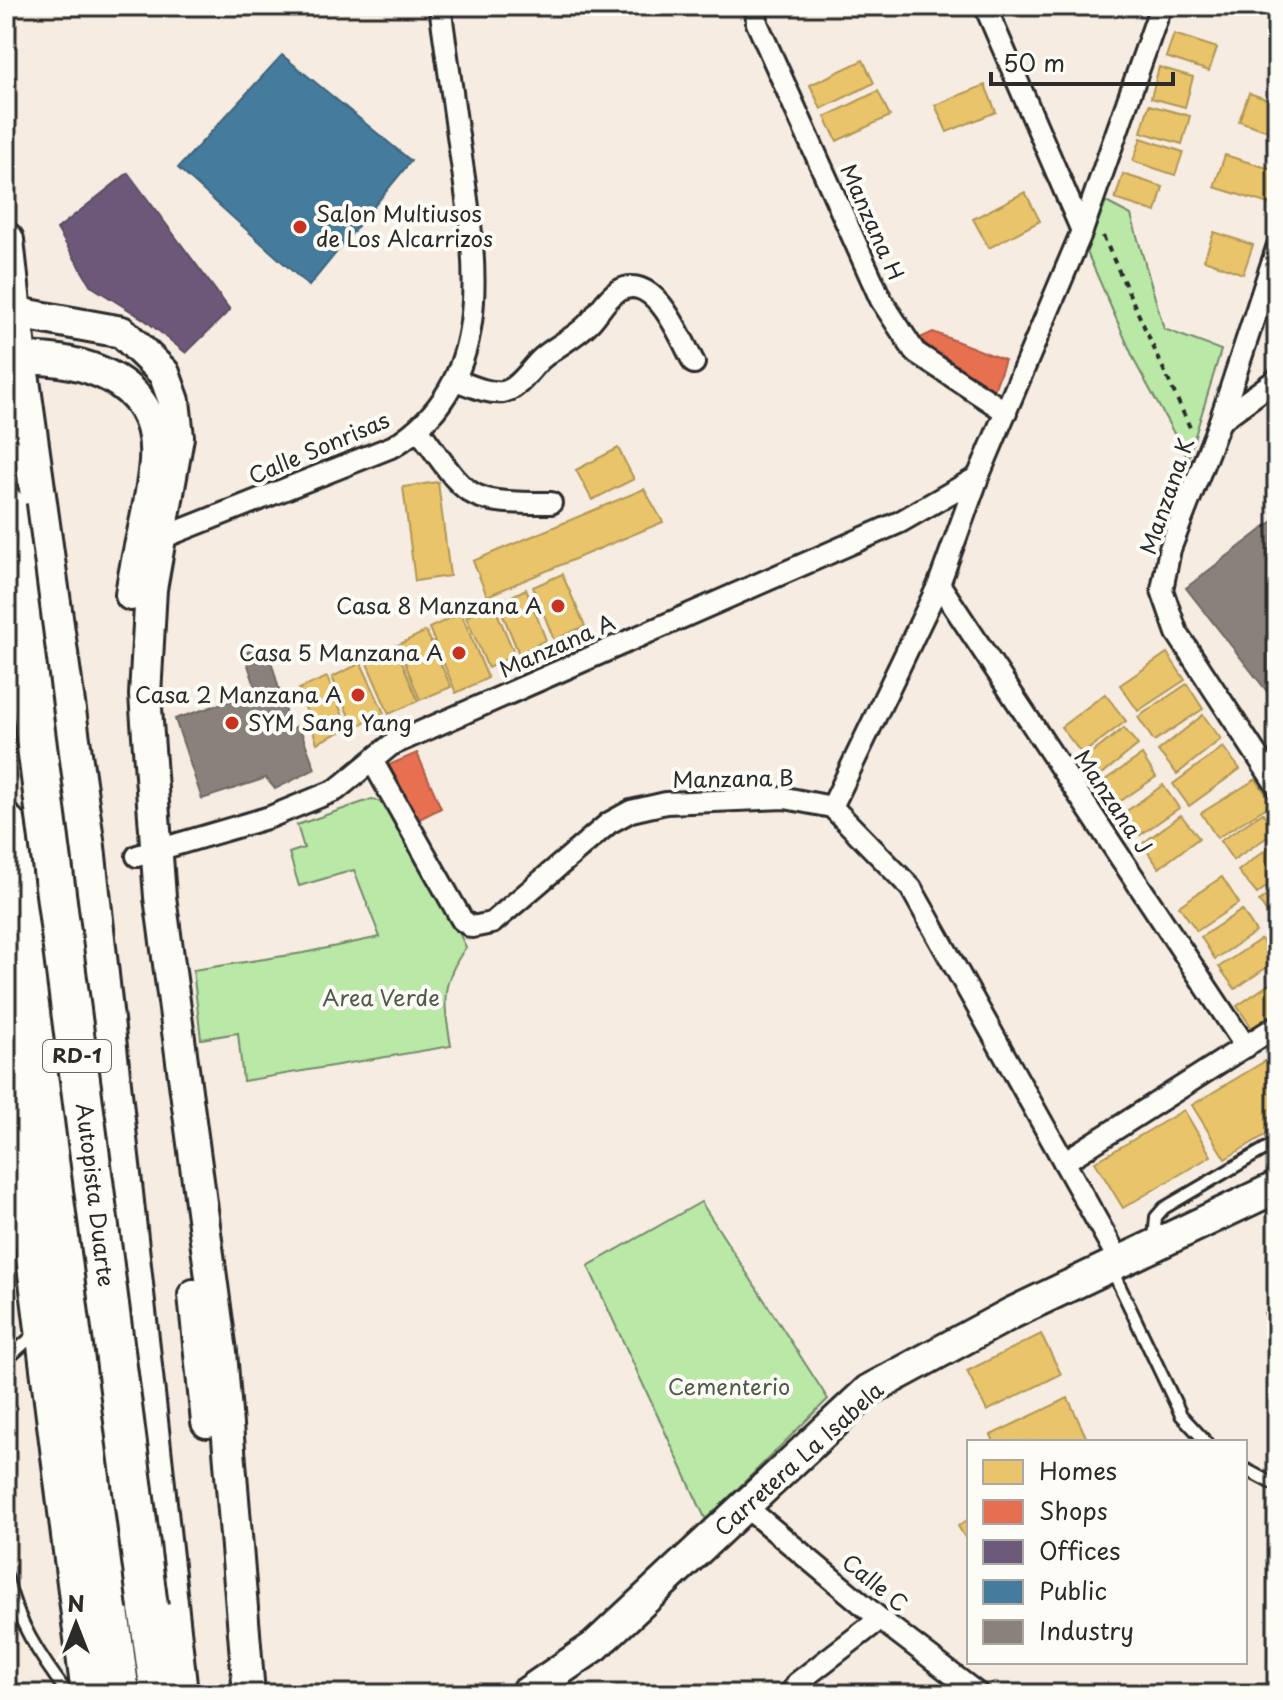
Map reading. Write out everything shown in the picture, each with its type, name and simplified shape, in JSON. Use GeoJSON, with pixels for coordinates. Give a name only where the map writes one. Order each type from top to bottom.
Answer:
{"type":"FeatureCollection","features":[{"type":"Feature","properties":{"kind":"highway","name":"Autopista Duarte"},"geometry":{"type":"LineString","coordinates":[[6,506],[160,1694]]}},
{"type":"Feature","properties":{"kind":"highway","name":"Autopista Duarte"},"geometry":{"type":"LineString","coordinates":[[6,824],[120,1694]]}},
{"type":"Feature","properties":{"kind":"main road"},"geometry":{"type":"LineString","coordinates":[[7,249],[12,359],[47,560],[87,847],[180,1694]]}},
{"type":"Feature","properties":{"kind":"main road"},"geometry":{"type":"LineString","coordinates":[[10,311],[122,332],[164,373],[174,401],[178,437],[151,543],[132,593],[126,692],[221,1352],[249,1694]]}},
{"type":"Feature","properties":{"kind":"main road"},"geometry":{"type":"LineString","coordinates":[[12,359],[93,368],[119,381],[143,403],[155,431],[151,543]]}},
{"type":"Feature","properties":{"kind":"main road"},"geometry":{"type":"LineString","coordinates":[[6,543],[28,540],[47,560]]}},
{"type":"Feature","properties":{"kind":"main road"},"geometry":{"type":"LineString","coordinates":[[147,854],[236,1694]]}},
{"type":"Feature","properties":{"kind":"main road"},"geometry":{"type":"LineString","coordinates":[[6,1035],[89,1694]]}},
{"type":"Feature","properties":{"kind":"main road","name":"Carretera La Isabela"},"geometry":{"type":"LineString","coordinates":[[525,1694],[595,1646],[869,1390],[1012,1313],[1277,1187]]}},
{"type":"Feature","properties":{"kind":"street","name":"Calle Sonrisas"},"geometry":{"type":"LineString","coordinates":[[151,543],[394,446],[419,430],[455,380],[466,353],[474,309],[474,249],[440,6]]}},
{"type":"Feature","properties":{"kind":"street","name":"Manzana H"},"geometry":{"type":"LineString","coordinates":[[756,6],[757,23],[881,300],[915,352],[1006,412]]}},
{"type":"Feature","properties":{"kind":"street"},"geometry":{"type":"LineString","coordinates":[[985,6],[1082,231]]}},
{"type":"Feature","properties":{"kind":"street"},"geometry":{"type":"LineString","coordinates":[[1115,1264],[1064,1162],[911,888],[832,807],[939,584],[978,477],[1082,231],[1161,6]]}},
{"type":"Feature","properties":{"kind":"street","name":"Manzana K"},"geometry":{"type":"LineString","coordinates":[[1277,248],[1220,421],[1170,549],[1162,590],[1177,633],[1277,786]]}},
{"type":"Feature","properties":{"kind":"street"},"geometry":{"type":"LineString","coordinates":[[455,380],[491,392],[506,391],[553,348],[588,325],[610,297],[622,289],[635,288],[649,292],[663,306],[694,363]]}},
{"type":"Feature","properties":{"kind":"street"},"geometry":{"type":"LineString","coordinates":[[1220,421],[1277,379]]}},
{"type":"Feature","properties":{"kind":"street"},"geometry":{"type":"LineString","coordinates":[[419,430],[464,490],[477,498],[498,503],[551,503]]}},
{"type":"Feature","properties":{"kind":"street","name":"Manzana A"},"geometry":{"type":"LineString","coordinates":[[147,854],[270,817],[323,795],[373,762],[391,745],[900,522],[978,477]]}},
{"type":"Feature","properties":{"kind":"street","name":"Manzana J"},"geometry":{"type":"LineString","coordinates":[[939,584],[1246,1047]]}},
{"type":"Feature","properties":{"kind":"street","name":"Manzana B"},"geometry":{"type":"LineString","coordinates":[[373,762],[462,920],[472,927],[492,923],[609,823],[631,811],[666,803],[785,798],[832,807]]}},
{"type":"Feature","properties":{"kind":"street"},"geometry":{"type":"LineString","coordinates":[[1064,1162],[1277,1026]]}},
{"type":"Feature","properties":{"kind":"street","name":"Calle C"},"geometry":{"type":"LineString","coordinates":[[745,1506],[880,1619],[978,1694]]}},
{"type":"Feature","properties":{"kind":"street"},"geometry":{"type":"LineString","coordinates":[[791,1694],[797,1683],[880,1619]]}},
{"type":"Feature","properties":{"kind":"lane"},"geometry":{"type":"LineString","coordinates":[[1154,1246],[1156,1217],[1164,1208],[1277,1142]]}},
{"type":"Feature","properties":{"kind":"lane"},"geometry":{"type":"LineString","coordinates":[[1115,1264],[1181,1415],[1204,1440]]}},
{"type":"Feature","properties":{"kind":"lane"},"geometry":{"type":"LineString","coordinates":[[6,1360],[44,1326]]}},
{"type":"Feature","properties":{"kind":"lane"},"geometry":{"type":"LineString","coordinates":[[1247,1470],[1277,1486]]}},
{"type":"Feature","properties":{"kind":"lane"},"geometry":{"type":"LineString","coordinates":[[6,1575],[11,1597],[37,1653],[68,1694]]}},
{"type":"Feature","properties":{"kind":"lane"},"geometry":{"type":"LineString","coordinates":[[6,1679],[12,1694]]}},
{"type":"Feature","properties":{"kind":"path"},"geometry":{"type":"LineString","coordinates":[[1090,208],[1205,460]]}},
{"type":"Feature","properties":{"kind":"green space"},"geometry":{"type":"Polygon","coordinates":[[[1106,202],[1131,215],[1164,329],[1221,350],[1188,459],[1136,364],[1086,250],[1106,202]]]}},
{"type":"Feature","properties":{"kind":"green space","name":"Area Verde"},"geometry":{"type":"Polygon","coordinates":[[[372,799],[384,805],[398,819],[425,863],[466,947],[451,973],[446,995],[451,1046],[243,1081],[238,1033],[201,1039],[193,970],[380,937],[354,870],[299,886],[289,853],[304,848],[297,825],[372,799]]]}},
{"type":"Feature","properties":{"kind":"green space","name":"Cementerio"},"geometry":{"type":"Polygon","coordinates":[[[701,1202],[828,1399],[706,1520],[588,1266],[701,1202]]]}},
{"type":"Feature","properties":{"kind":"building: Homes"},"geometry":{"type":"Polygon","coordinates":[[[1277,29],[1277,53],[1269,50],[1277,29]]]}},
{"type":"Feature","properties":{"kind":"building: Homes"},"geometry":{"type":"Polygon","coordinates":[[[1174,34],[1217,48],[1209,71],[1166,57],[1174,34]]]}},
{"type":"Feature","properties":{"kind":"building: Homes"},"geometry":{"type":"Polygon","coordinates":[[[863,60],[874,83],[821,109],[810,85],[863,60]]]}},
{"type":"Feature","properties":{"kind":"building: Homes"},"geometry":{"type":"Polygon","coordinates":[[[1159,67],[1193,77],[1185,107],[1151,98],[1159,67]]]}},
{"type":"Feature","properties":{"kind":"building: Homes"},"geometry":{"type":"Polygon","coordinates":[[[985,85],[996,112],[947,132],[935,105],[985,85]]]}},
{"type":"Feature","properties":{"kind":"building: Homes"},"geometry":{"type":"Polygon","coordinates":[[[878,91],[890,116],[837,141],[825,117],[878,91]]]}},
{"type":"Feature","properties":{"kind":"building: Homes"},"geometry":{"type":"Polygon","coordinates":[[[1249,93],[1277,103],[1277,134],[1239,121],[1249,93]]]}},
{"type":"Feature","properties":{"kind":"building: Homes"},"geometry":{"type":"Polygon","coordinates":[[[1149,105],[1190,116],[1182,144],[1141,132],[1149,105]]]}},
{"type":"Feature","properties":{"kind":"building: Homes"},"geometry":{"type":"Polygon","coordinates":[[[1141,138],[1183,152],[1175,175],[1133,161],[1141,138]]]}},
{"type":"Feature","properties":{"kind":"building: Homes"},"geometry":{"type":"Polygon","coordinates":[[[1225,155],[1277,171],[1272,205],[1214,187],[1225,155]]]}},
{"type":"Feature","properties":{"kind":"building: Homes"},"geometry":{"type":"Polygon","coordinates":[[[1123,174],[1163,187],[1156,212],[1115,199],[1123,174]]]}},
{"type":"Feature","properties":{"kind":"building: Homes"},"geometry":{"type":"Polygon","coordinates":[[[1025,192],[1040,221],[989,248],[973,219],[1025,192]]]}},
{"type":"Feature","properties":{"kind":"building: Homes"},"geometry":{"type":"Polygon","coordinates":[[[1214,232],[1253,245],[1243,274],[1204,260],[1214,232]]]}},
{"type":"Feature","properties":{"kind":"building: Homes"},"geometry":{"type":"Polygon","coordinates":[[[618,448],[634,479],[592,500],[576,470],[618,448]]]}},
{"type":"Feature","properties":{"kind":"building: Homes"},"geometry":{"type":"Polygon","coordinates":[[[438,482],[450,576],[415,581],[403,487],[438,482]]]}},
{"type":"Feature","properties":{"kind":"building: Homes"},"geometry":{"type":"Polygon","coordinates":[[[644,489],[663,522],[487,596],[473,561],[644,489]]]}},
{"type":"Feature","properties":{"kind":"building: Homes","name":"Casa 8 Manzana A"},"geometry":{"type":"Polygon","coordinates":[[[562,574],[585,626],[554,640],[533,587],[562,574]]]}},
{"type":"Feature","properties":{"kind":"building: Homes"},"geometry":{"type":"Polygon","coordinates":[[[526,589],[546,640],[519,654],[498,603],[526,589]]]}},
{"type":"Feature","properties":{"kind":"building: Homes"},"geometry":{"type":"Polygon","coordinates":[[[493,603],[515,655],[488,668],[466,617],[493,603]]]}},
{"type":"Feature","properties":{"kind":"building: Homes","name":"Casa 5 Manzana A"},"geometry":{"type":"Polygon","coordinates":[[[461,613],[488,678],[456,693],[429,628],[461,613]]]}},
{"type":"Feature","properties":{"kind":"building: Homes"},"geometry":{"type":"Polygon","coordinates":[[[426,631],[451,687],[420,700],[398,645],[426,631]]]}},
{"type":"Feature","properties":{"kind":"building: Homes"},"geometry":{"type":"Polygon","coordinates":[[[395,645],[418,701],[389,714],[365,659],[395,645]]]}},
{"type":"Feature","properties":{"kind":"building: Homes"},"geometry":{"type":"Polygon","coordinates":[[[1167,653],[1185,680],[1138,711],[1120,685],[1167,653]]]}},
{"type":"Feature","properties":{"kind":"building: Homes","name":"Casa 2 Manzana A"},"geometry":{"type":"Polygon","coordinates":[[[361,663],[384,713],[354,728],[332,677],[361,663]]]}},
{"type":"Feature","properties":{"kind":"building: Homes"},"geometry":{"type":"Polygon","coordinates":[[[327,677],[348,728],[317,743],[299,689],[327,677]]]}},
{"type":"Feature","properties":{"kind":"building: Homes"},"geometry":{"type":"Polygon","coordinates":[[[1187,684],[1203,709],[1154,741],[1138,717],[1187,684]]]}},
{"type":"Feature","properties":{"kind":"building: Homes"},"geometry":{"type":"Polygon","coordinates":[[[1105,694],[1126,721],[1082,754],[1061,727],[1105,694]]]}},
{"type":"Feature","properties":{"kind":"building: Homes"},"geometry":{"type":"Polygon","coordinates":[[[1203,715],[1221,739],[1177,774],[1158,751],[1203,715]]]}},
{"type":"Feature","properties":{"kind":"building: Homes"},"geometry":{"type":"Polygon","coordinates":[[[1124,728],[1138,745],[1096,779],[1082,761],[1124,728]]]}},
{"type":"Feature","properties":{"kind":"building: Homes"},"geometry":{"type":"Polygon","coordinates":[[[1223,747],[1240,769],[1189,806],[1173,784],[1223,747]]]}},
{"type":"Feature","properties":{"kind":"building: Homes"},"geometry":{"type":"Polygon","coordinates":[[[1142,755],[1156,777],[1116,804],[1102,782],[1142,755]]]}},
{"type":"Feature","properties":{"kind":"building: Homes"},"geometry":{"type":"Polygon","coordinates":[[[1256,779],[1272,804],[1217,838],[1201,813],[1256,779]]]}},
{"type":"Feature","properties":{"kind":"building: Homes"},"geometry":{"type":"Polygon","coordinates":[[[1163,785],[1179,808],[1140,835],[1124,813],[1163,785]]]}},
{"type":"Feature","properties":{"kind":"building: Homes"},"geometry":{"type":"Polygon","coordinates":[[[1263,813],[1275,832],[1233,860],[1220,841],[1263,813]]]}},
{"type":"Feature","properties":{"kind":"building: Homes"},"geometry":{"type":"Polygon","coordinates":[[[1181,815],[1199,838],[1159,868],[1142,844],[1181,815]]]}},
{"type":"Feature","properties":{"kind":"building: Homes"},"geometry":{"type":"Polygon","coordinates":[[[1277,841],[1277,878],[1257,894],[1238,871],[1277,841]]]}},
{"type":"Feature","properties":{"kind":"building: Homes"},"geometry":{"type":"Polygon","coordinates":[[[1222,877],[1239,903],[1197,931],[1179,906],[1222,877]]]}},
{"type":"Feature","properties":{"kind":"building: Homes"},"geometry":{"type":"Polygon","coordinates":[[[1277,889],[1277,919],[1273,922],[1259,901],[1277,889]]]}},
{"type":"Feature","properties":{"kind":"building: Homes"},"geometry":{"type":"Polygon","coordinates":[[[1242,910],[1256,932],[1215,959],[1201,937],[1242,910]]]}},
{"type":"Feature","properties":{"kind":"building: Homes"},"geometry":{"type":"Polygon","coordinates":[[[1261,939],[1276,961],[1235,989],[1219,967],[1261,939]]]}},
{"type":"Feature","properties":{"kind":"building: Homes"},"geometry":{"type":"Polygon","coordinates":[[[1277,979],[1277,1011],[1252,1028],[1237,1006],[1277,979]]]}},
{"type":"Feature","properties":{"kind":"building: Homes"},"geometry":{"type":"Polygon","coordinates":[[[1277,1054],[1277,1128],[1225,1159],[1192,1105],[1277,1054]]]}},
{"type":"Feature","properties":{"kind":"building: Homes"},"geometry":{"type":"Polygon","coordinates":[[[1184,1110],[1211,1156],[1123,1208],[1095,1162],[1184,1110]]]}},
{"type":"Feature","properties":{"kind":"building: Homes"},"geometry":{"type":"Polygon","coordinates":[[[1277,1308],[1277,1341],[1264,1313],[1277,1308]]]}},
{"type":"Feature","properties":{"kind":"building: Homes"},"geometry":{"type":"Polygon","coordinates":[[[1041,1334],[1061,1374],[987,1411],[967,1371],[1041,1334]]]}},
{"type":"Feature","properties":{"kind":"building: Homes"},"geometry":{"type":"Polygon","coordinates":[[[1068,1398],[1088,1440],[993,1440],[991,1435],[1068,1398]]]}},
{"type":"Feature","properties":{"kind":"building: Homes"},"geometry":{"type":"Polygon","coordinates":[[[967,1520],[967,1541],[958,1526],[967,1520]]]}},
{"type":"Feature","properties":{"kind":"building: Shops"},"geometry":{"type":"Polygon","coordinates":[[[933,332],[1005,360],[994,390],[949,367],[920,338],[933,332]]]}},
{"type":"Feature","properties":{"kind":"building: Shops"},"geometry":{"type":"Polygon","coordinates":[[[417,753],[441,808],[418,820],[389,765],[417,753]]]}},
{"type":"Feature","properties":{"kind":"building: Offices"},"geometry":{"type":"Polygon","coordinates":[[[128,173],[230,310],[186,353],[145,320],[91,286],[57,229],[128,173]]]}},
{"type":"Feature","properties":{"kind":"building: Public","name":"Salon Multiusos de Los Alcarrizos"},"geometry":{"type":"Polygon","coordinates":[[[282,55],[411,161],[309,286],[178,168],[282,55]]]}},
{"type":"Feature","properties":{"kind":"building: Industry"},"geometry":{"type":"Polygon","coordinates":[[[1277,518],[1277,704],[1186,588],[1277,518]]]}},
{"type":"Feature","properties":{"kind":"building: Industry","name":"SYM Sang Yang"},"geometry":{"type":"Polygon","coordinates":[[[267,646],[290,729],[299,726],[315,769],[275,789],[266,778],[202,799],[175,719],[257,692],[244,653],[267,646]]]}},
{"type":"Feature","properties":{"kind":"railway"},"geometry":{"type":"LineString","coordinates":[[6,1676],[10,1694]]}},
{"type":"Feature","properties":{"kind":"place","name":"Salon Multiusos de Los Alcarrizos"},"geometry":{"type":"Point","coordinates":[300,227]}},
{"type":"Feature","properties":{"kind":"place","name":"Casa 8 Manzana A"},"geometry":{"type":"Point","coordinates":[558,606]}},
{"type":"Feature","properties":{"kind":"place","name":"Casa 5 Manzana A"},"geometry":{"type":"Point","coordinates":[459,653]}},
{"type":"Feature","properties":{"kind":"place","name":"Casa 2 Manzana A"},"geometry":{"type":"Point","coordinates":[358,695]}},
{"type":"Feature","properties":{"kind":"place","name":"SYM Sang Yang"},"geometry":{"type":"Point","coordinates":[232,723]}}]}
